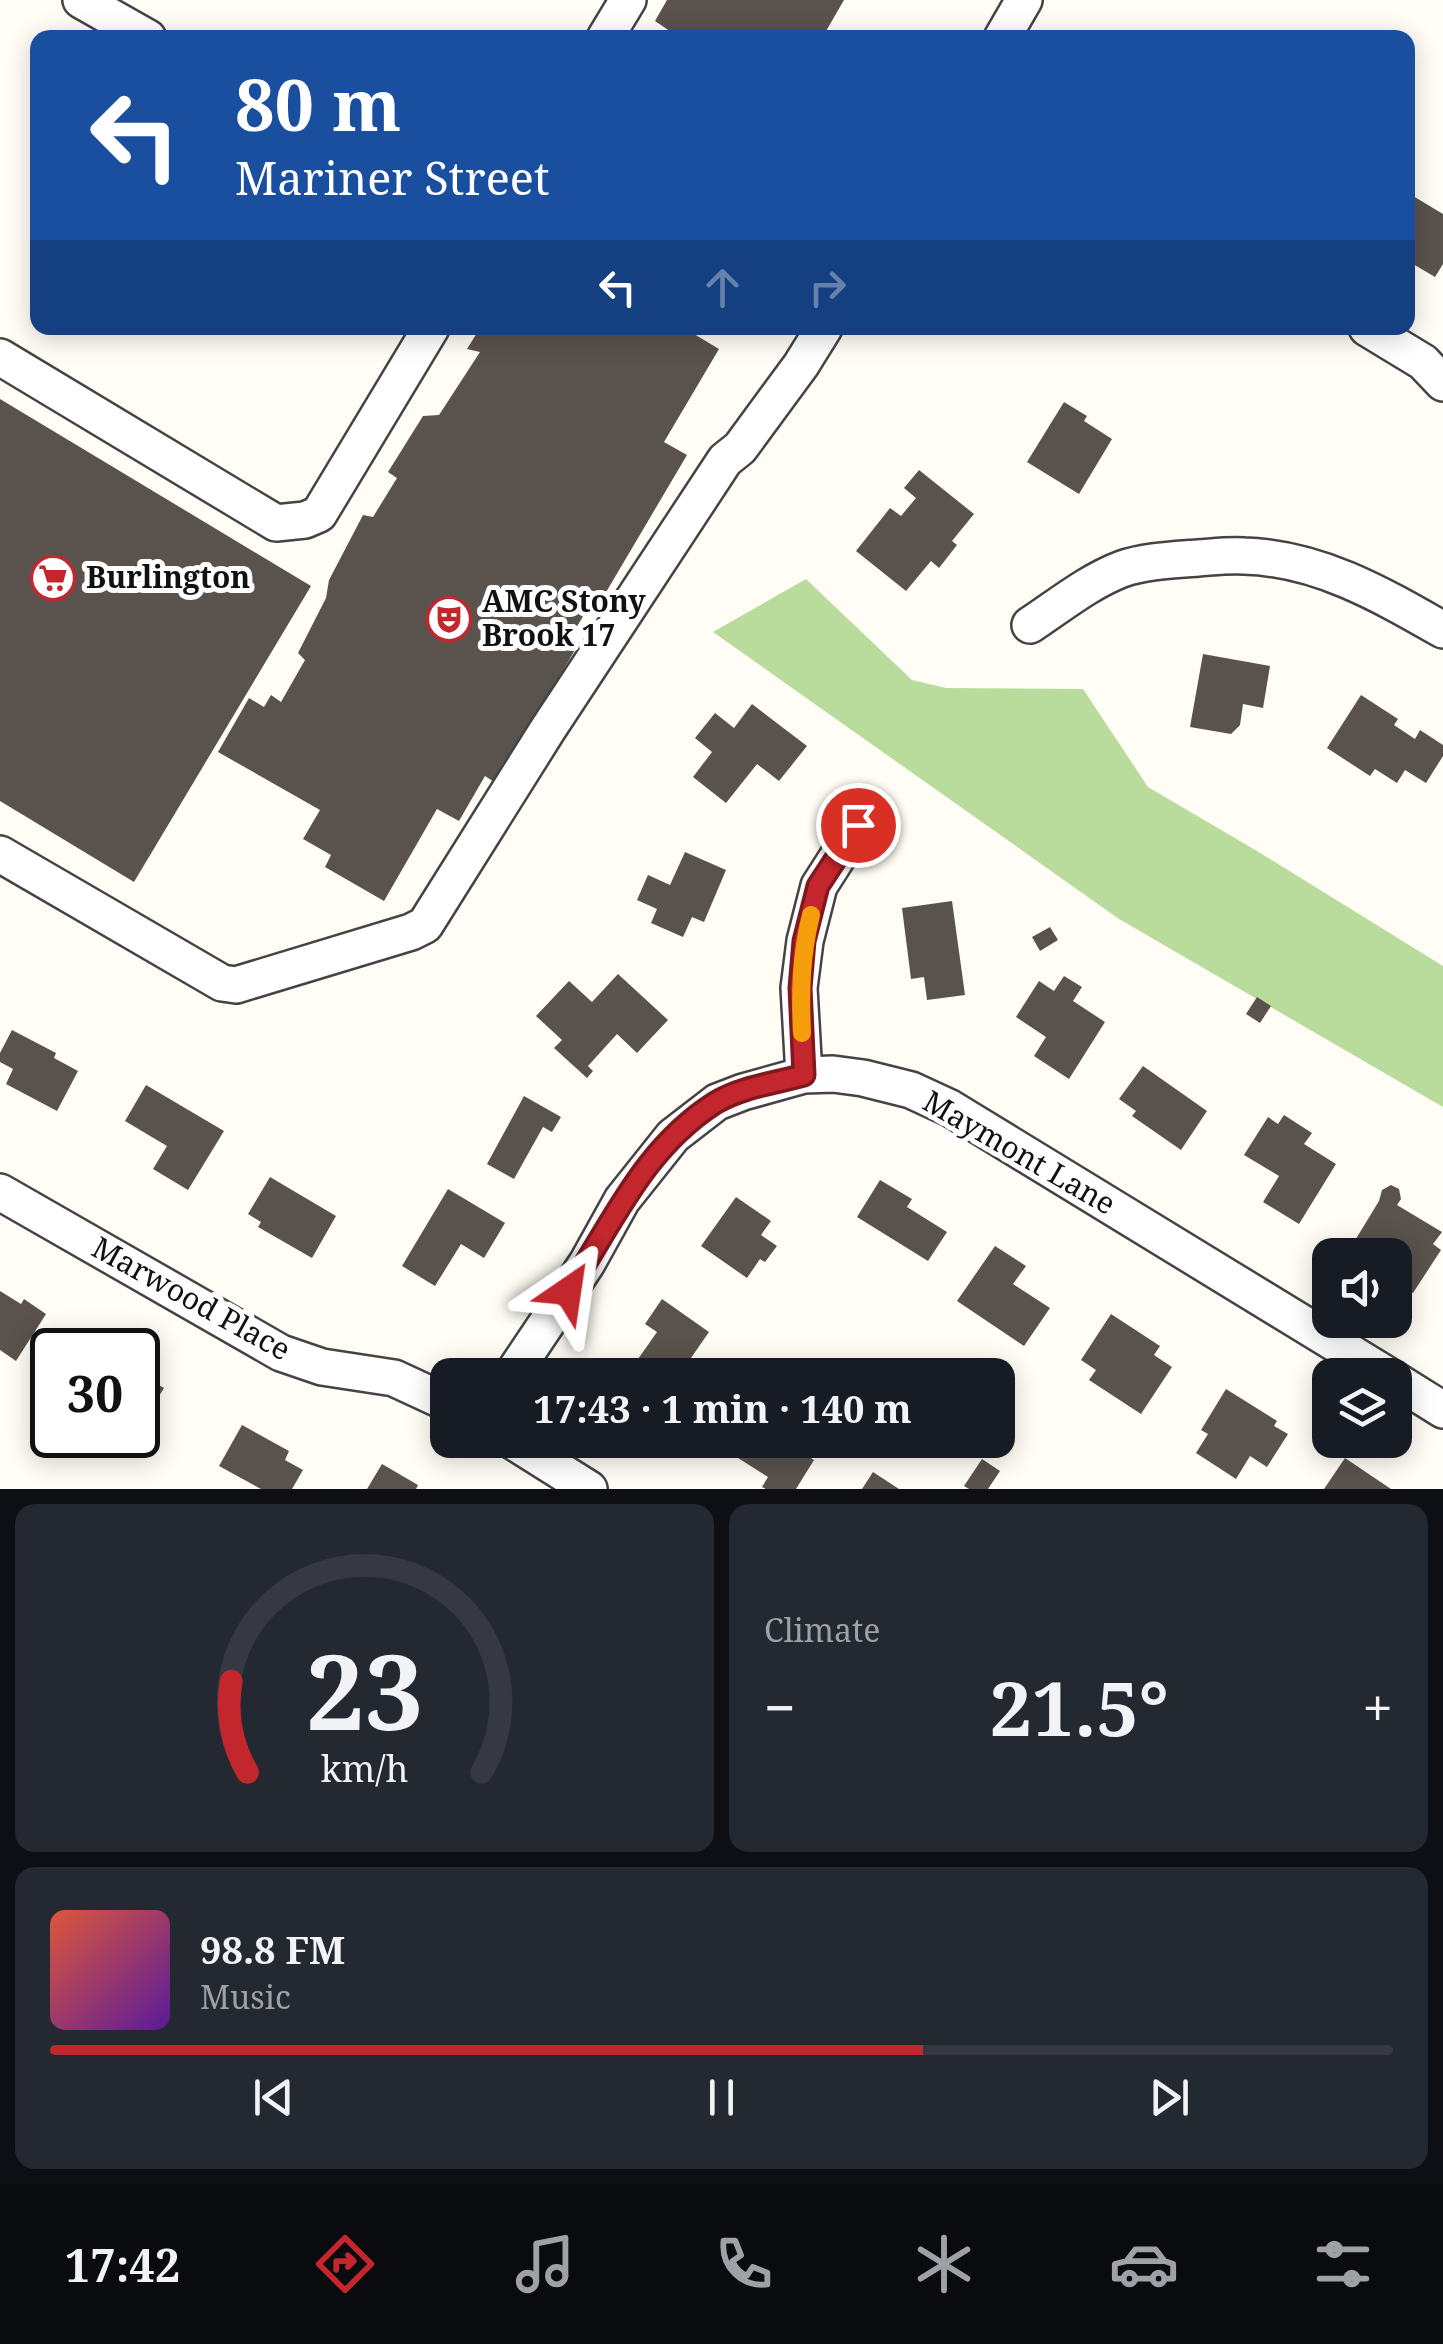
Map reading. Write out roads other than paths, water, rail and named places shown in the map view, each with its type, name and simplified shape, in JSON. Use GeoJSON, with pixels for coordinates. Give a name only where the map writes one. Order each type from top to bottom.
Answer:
{"type":"FeatureCollection","features":[{"type":"Feature","properties":{"kind":"street"},"geometry":{"type":"LineString","coordinates":[[82,0],[134,30]]}},
{"type":"Feature","properties":{"kind":"street"},"geometry":{"type":"LineString","coordinates":[[610,30],[628,0]]}},
{"type":"Feature","properties":{"kind":"street"},"geometry":{"type":"LineString","coordinates":[[1007,30],[1024,0]]}},
{"type":"Feature","properties":{"kind":"street"},"geometry":{"type":"LineString","coordinates":[[0,357],[276,523],[305,520],[319,514],[427,335]]}},
{"type":"Feature","properties":{"kind":"street"},"geometry":{"type":"LineString","coordinates":[[0,854],[222,983],[236,985],[411,932],[425,924],[725,460],[740,448],[820,335]]}},
{"type":"Feature","properties":{"kind":"street"},"geometry":{"type":"LineString","coordinates":[[1379,335],[1423,362],[1443,383]]}},
{"type":"Feature","properties":{"kind":"street"},"geometry":{"type":"LineString","coordinates":[[1030,625],[1099,579],[1126,568],[1172,560],[1242,556],[1282,559],[1352,580],[1443,630]]}},
{"type":"Feature","properties":{"kind":"street"},"geometry":{"type":"LineString","coordinates":[[804,1075],[800,988],[804,941],[818,886],[858,825]]}},
{"type":"Feature","properties":{"kind":"street","name":"Maymont Lane"},"geometry":{"type":"LineString","coordinates":[[523,1358],[622,1200],[673,1136],[717,1102],[804,1075],[833,1074],[911,1090],[950,1108],[1359,1358]]}},
{"type":"Feature","properties":{"kind":"street","name":"Marwood Place"},"geometry":{"type":"LineString","coordinates":[[0,1192],[281,1353],[322,1368],[394,1378],[430,1395]]}},
{"type":"Feature","properties":{"kind":"street"},"geometry":{"type":"LineString","coordinates":[[1412,1391],[1443,1410]]}},
{"type":"Feature","properties":{"kind":"street"},"geometry":{"type":"LineString","coordinates":[[540,1458],[589,1489]]}},
{"type":"Feature","properties":{"kind":"place","name":"Burlington"},"geometry":{"type":"Point","coordinates":[53,578]}},
{"type":"Feature","properties":{"kind":"place","name":"AMC Stony Brook 17"},"geometry":{"type":"Point","coordinates":[449,619]}}]}
